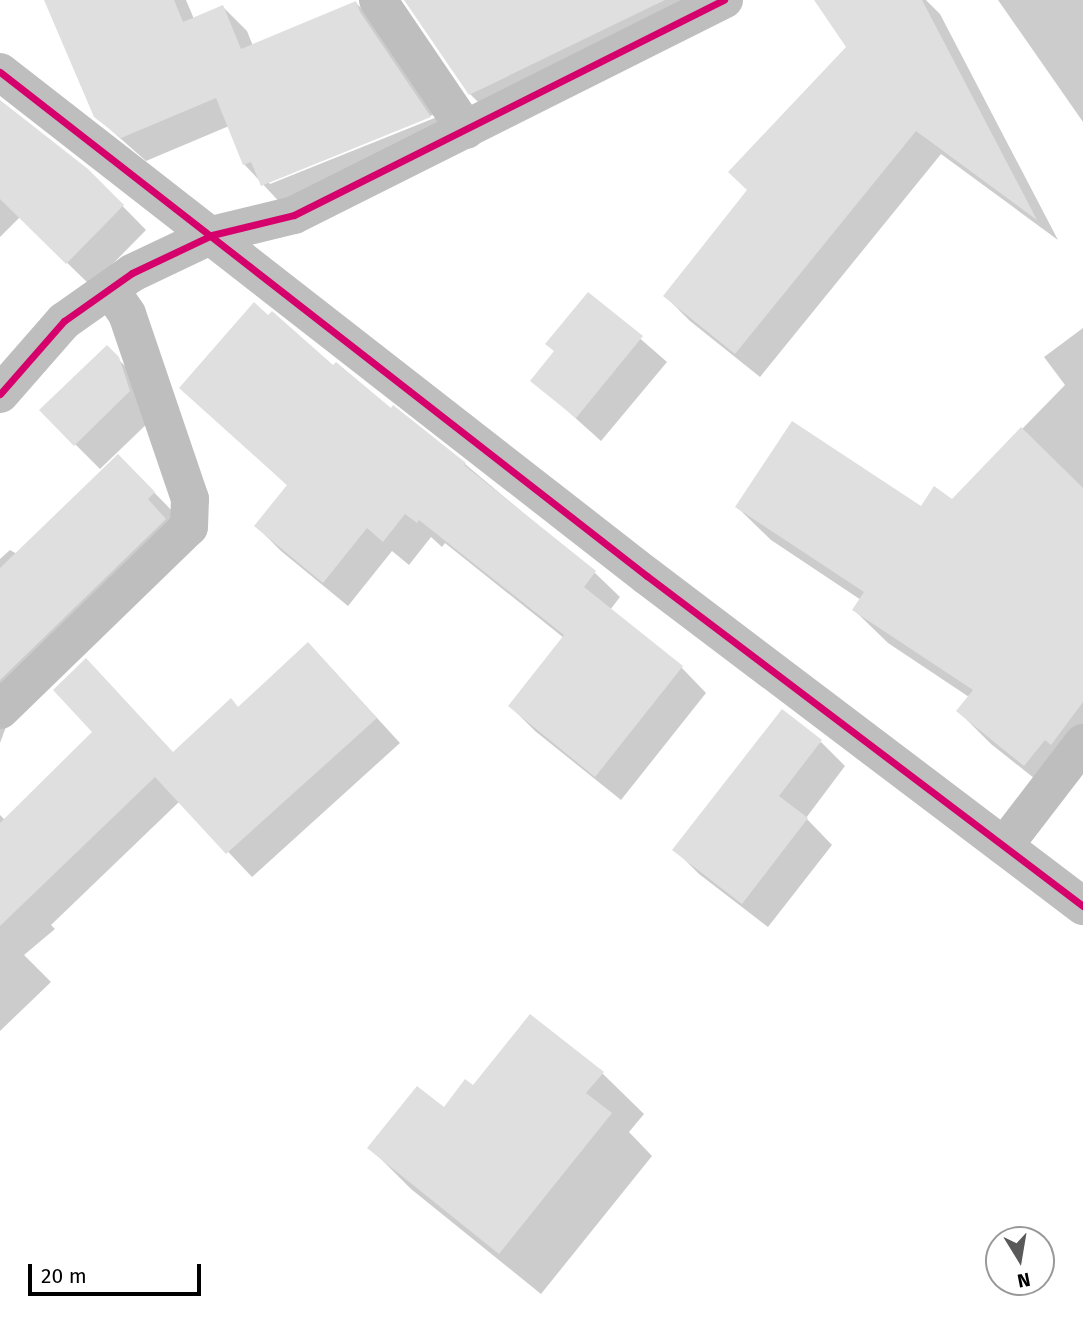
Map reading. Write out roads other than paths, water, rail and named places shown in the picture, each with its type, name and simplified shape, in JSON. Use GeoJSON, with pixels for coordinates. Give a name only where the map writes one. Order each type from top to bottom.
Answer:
{"type":"FeatureCollection","features":[{"type":"Feature","properties":{"kind":"street"},"geometry":{"type":"LineString","coordinates":[[378,0],[466,130]]}},
{"type":"Feature","properties":{"kind":"street"},"geometry":{"type":"LineString","coordinates":[[0,394],[65,321],[132,273],[212,235],[294,215],[724,0]]}},
{"type":"Feature","properties":{"kind":"street"},"geometry":{"type":"LineString","coordinates":[[0,72],[647,576],[1083,906]]}},
{"type":"Feature","properties":{"kind":"street"},"geometry":{"type":"LineString","coordinates":[[0,710],[189,527],[190,499],[182,474],[127,314],[110,289]]}},
{"type":"Feature","properties":{"kind":"street"},"geometry":{"type":"LineString","coordinates":[[1004,846],[1083,743]]}}]}
